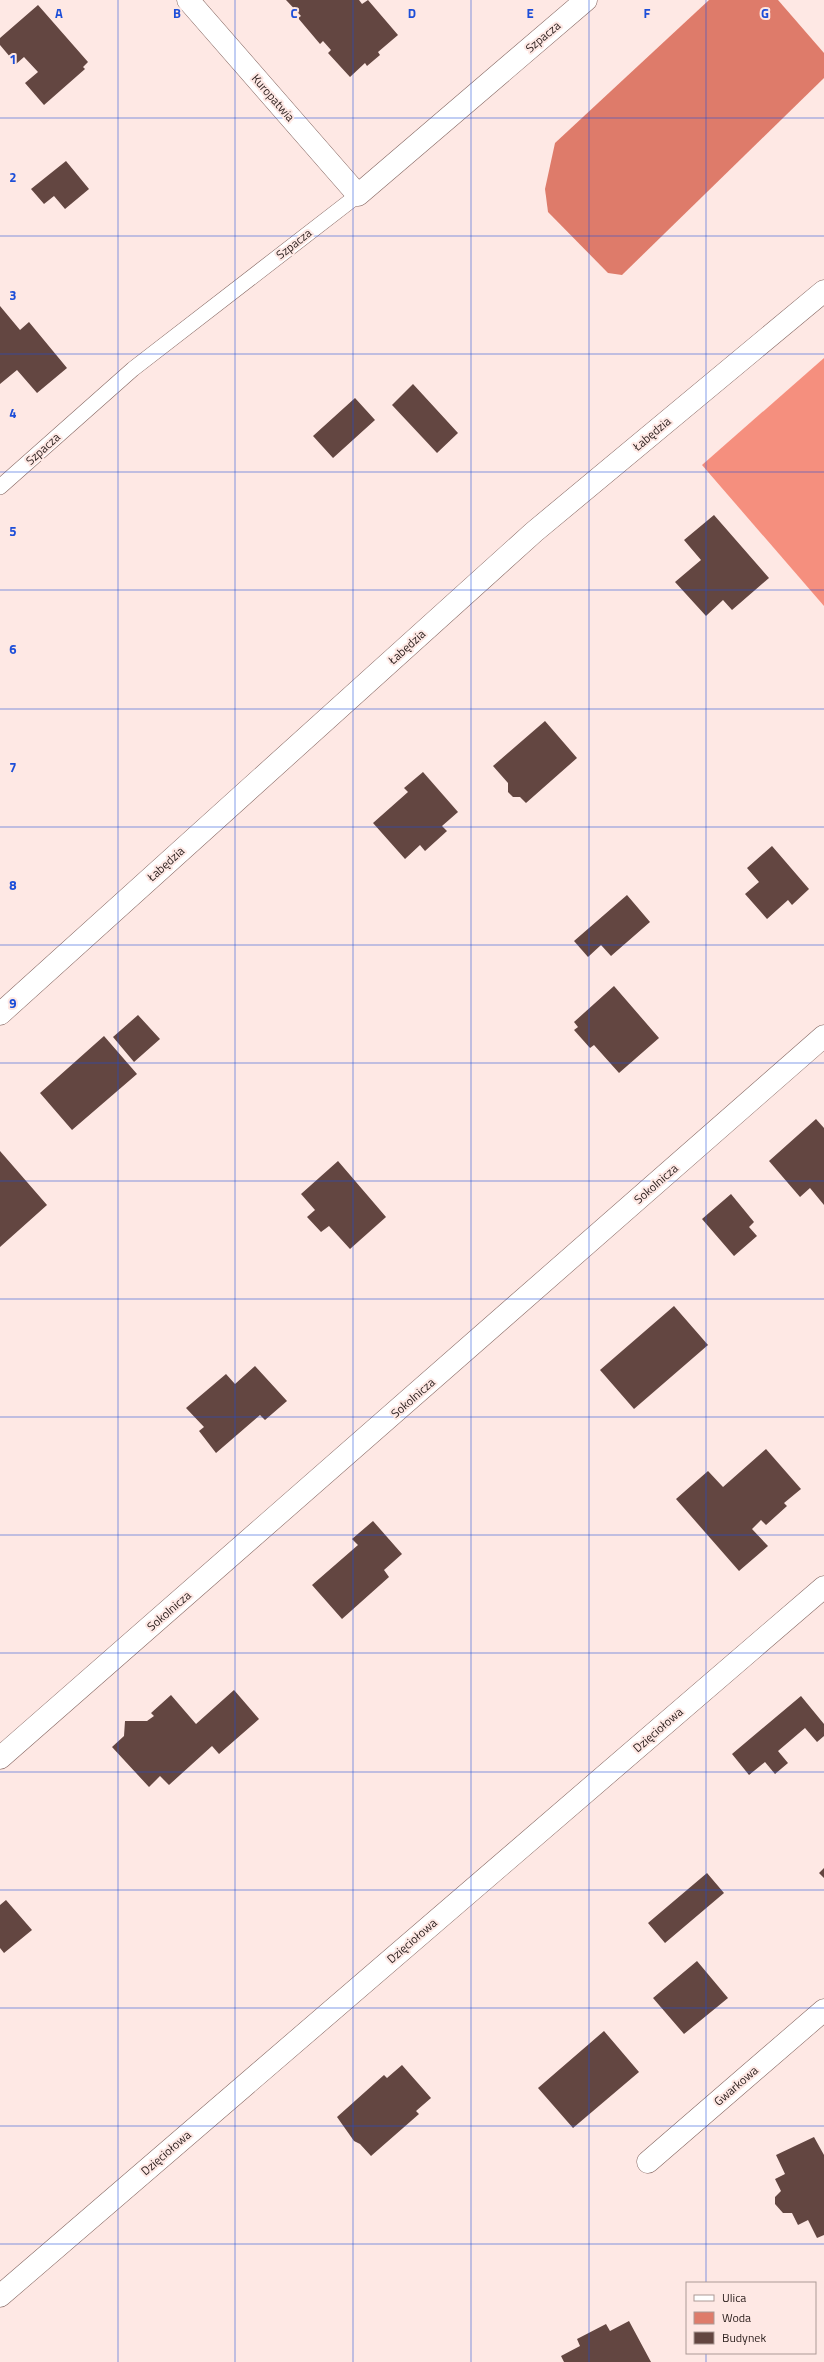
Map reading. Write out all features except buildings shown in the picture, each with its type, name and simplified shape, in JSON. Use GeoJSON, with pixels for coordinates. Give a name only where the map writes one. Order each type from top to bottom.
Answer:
{"type":"FeatureCollection","features":[{"type":"Feature","properties":{"kind":"street","name":"Kuropatwia"},"geometry":{"type":"LineString","coordinates":[[188,0],[358,195]]}},
{"type":"Feature","properties":{"kind":"street","name":"Szpacza"},"geometry":{"type":"LineString","coordinates":[[358,195],[586,0]]}},
{"type":"Feature","properties":{"kind":"street","name":"Łabędzia"},"geometry":{"type":"LineString","coordinates":[[0,1014],[534,532],[824,291]]}},
{"type":"Feature","properties":{"kind":"street","name":"Sokolnicza"},"geometry":{"type":"LineString","coordinates":[[0,1758],[824,1036]]}},
{"type":"Feature","properties":{"kind":"street","name":"Dzięciołowa"},"geometry":{"type":"LineString","coordinates":[[0,2296],[824,1586]]}},
{"type":"Feature","properties":{"kind":"street","name":"Gwarkowa"},"geometry":{"type":"LineString","coordinates":[[648,2162],[824,2010]]}},
{"type":"Feature","properties":{"kind":"lane","name":"Szpacza"},"geometry":{"type":"LineString","coordinates":[[0,487],[133,369],[358,195]]}},
{"type":"Feature","properties":{"kind":"shaded area"},"geometry":{"type":"Polygon","coordinates":[[[824,358],[824,606],[702,465],[824,358]]]}},
{"type":"Feature","properties":{"kind":"water"},"geometry":{"type":"Polygon","coordinates":[[[709,0],[778,0],[824,53],[824,78],[622,275],[608,273],[548,212],[545,189],[555,143],[709,0]]]}}]}
